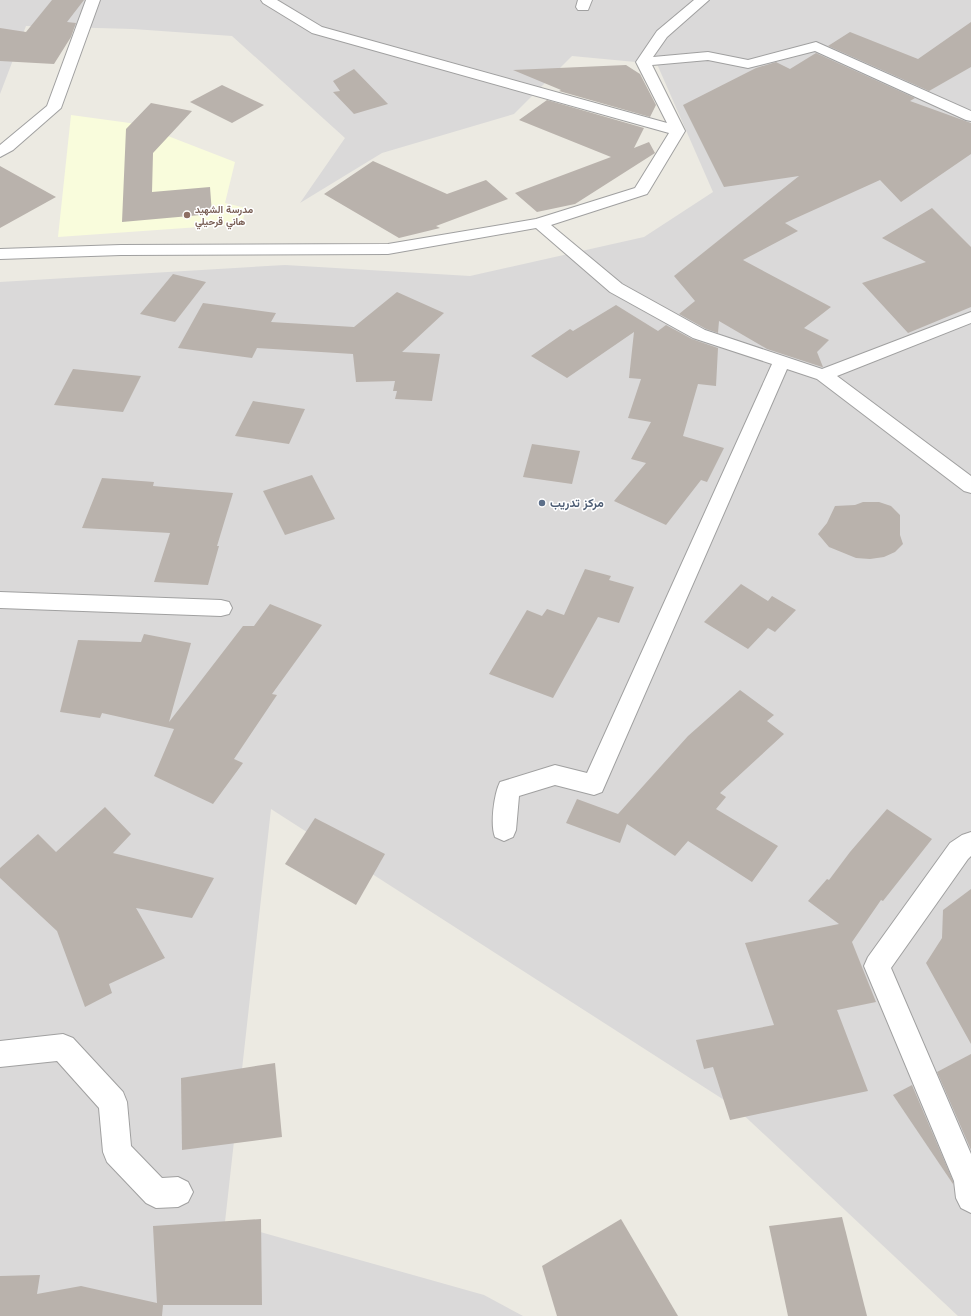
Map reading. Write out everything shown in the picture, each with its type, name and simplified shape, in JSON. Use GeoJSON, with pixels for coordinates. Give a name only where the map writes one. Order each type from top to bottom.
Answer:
{"type":"FeatureCollection","features":[{"type":"Feature","properties":{"kind":"street"},"geometry":{"type":"LineString","coordinates":[[3,149],[54,108],[93,0]]}},
{"type":"Feature","properties":{"kind":"street"},"geometry":{"type":"LineString","coordinates":[[268,0],[317,30],[678,131]]}},
{"type":"Feature","properties":{"kind":"street"},"geometry":{"type":"LineString","coordinates":[[643,62],[662,34],[702,0]]}},
{"type":"Feature","properties":{"kind":"street"},"geometry":{"type":"LineString","coordinates":[[643,62],[708,56],[748,64],[816,46],[971,117]]}},
{"type":"Feature","properties":{"kind":"street"},"geometry":{"type":"LineString","coordinates":[[643,62],[678,131]]}},
{"type":"Feature","properties":{"kind":"street"},"geometry":{"type":"LineString","coordinates":[[0,254],[128,250],[388,249],[539,223],[641,191],[678,131]]}},
{"type":"Feature","properties":{"kind":"street"},"geometry":{"type":"LineString","coordinates":[[539,223],[616,288],[699,334],[823,375],[971,486]]}},
{"type":"Feature","properties":{"kind":"street"},"geometry":{"type":"LineString","coordinates":[[823,375],[971,317]]}},
{"type":"Feature","properties":{"kind":"street"},"geometry":{"type":"LineString","coordinates":[[504,830],[508,788],[555,775],[594,785],[782,361]]}},
{"type":"Feature","properties":{"kind":"street"},"geometry":{"type":"LineString","coordinates":[[0,600],[221,608]]}},
{"type":"Feature","properties":{"kind":"street"},"geometry":{"type":"LineString","coordinates":[[971,842],[959,851],[877,966],[968,1181],[971,1198]]}},
{"type":"Feature","properties":{"kind":"street"},"geometry":{"type":"LineString","coordinates":[[0,1054],[63,1047],[113,1102],[117,1152],[156,1193],[178,1192]]}},
{"type":"Feature","properties":{"kind":"shaded area"},"geometry":{"type":"Polygon","coordinates":[[[0,0],[971,0],[971,1316],[958,1316],[735,1107],[271,809],[225,1222],[484,1295],[523,1316],[0,1316],[0,282],[285,265],[470,276],[644,237],[713,192],[657,64],[572,56],[514,114],[382,153],[300,203],[345,138],[232,36],[133,29],[26,26],[0,94],[0,0]]]}},
{"type":"Feature","properties":{"kind":"shaded area"},"geometry":{"type":"Polygon","coordinates":[[[71,115],[137,124],[235,162],[225,203],[246,208],[242,224],[58,237],[71,115]]]}},
{"type":"Feature","properties":{"kind":"building"},"geometry":{"type":"Polygon","coordinates":[[[52,0],[84,0],[67,22],[76,23],[71,37],[54,64],[0,61],[0,28],[26,32],[52,0]]]}},
{"type":"Feature","properties":{"kind":"building"},"geometry":{"type":"Polygon","coordinates":[[[971,22],[971,67],[929,91],[828,46],[850,32],[918,59],[971,22]]]}},
{"type":"Feature","properties":{"kind":"building"},"geometry":{"type":"Polygon","coordinates":[[[816,53],[915,98],[910,101],[971,123],[971,154],[901,202],[880,180],[785,223],[798,231],[743,260],[831,307],[804,328],[829,340],[817,352],[823,367],[767,349],[719,321],[718,333],[706,329],[679,314],[695,301],[674,276],[799,176],[724,187],[683,105],[756,68],[776,62],[790,69],[816,53]]]}},
{"type":"Feature","properties":{"kind":"building"},"geometry":{"type":"Polygon","coordinates":[[[626,65],[640,74],[656,105],[650,117],[559,91],[561,90],[513,70],[626,65]]]}},
{"type":"Feature","properties":{"kind":"building"},"geometry":{"type":"Polygon","coordinates":[[[354,69],[388,104],[354,114],[333,92],[340,91],[333,81],[354,69]]]}},
{"type":"Feature","properties":{"kind":"building"},"geometry":{"type":"Polygon","coordinates":[[[222,85],[264,105],[232,123],[190,102],[222,85]]]}},
{"type":"Feature","properties":{"kind":"building"},"geometry":{"type":"Polygon","coordinates":[[[547,100],[644,128],[634,148],[649,142],[655,153],[575,204],[537,212],[515,193],[611,157],[519,120],[547,100]]]}},
{"type":"Feature","properties":{"kind":"building"},"geometry":{"type":"Polygon","coordinates":[[[151,103],[192,111],[153,153],[152,192],[210,187],[212,214],[122,222],[126,129],[151,103]]]}},
{"type":"Feature","properties":{"kind":"building"},"geometry":{"type":"Polygon","coordinates":[[[373,161],[447,194],[486,180],[508,199],[436,226],[440,228],[399,238],[324,194],[373,161]]]}},
{"type":"Feature","properties":{"kind":"building"},"geometry":{"type":"Polygon","coordinates":[[[0,166],[56,197],[0,228],[0,166]]]}},
{"type":"Feature","properties":{"kind":"building"},"geometry":{"type":"Polygon","coordinates":[[[932,208],[971,247],[971,307],[908,333],[862,283],[926,262],[882,238],[932,208]]]}},
{"type":"Feature","properties":{"kind":"building"},"geometry":{"type":"Polygon","coordinates":[[[173,274],[206,282],[175,322],[140,314],[173,274]]]}},
{"type":"Feature","properties":{"kind":"building"},"geometry":{"type":"Polygon","coordinates":[[[397,292],[444,313],[402,352],[440,354],[432,401],[395,399],[397,391],[393,391],[395,381],[356,382],[353,354],[257,348],[252,358],[178,348],[203,303],[276,313],[271,322],[354,327],[397,292]]]}},
{"type":"Feature","properties":{"kind":"building"},"geometry":{"type":"Polygon","coordinates":[[[616,305],[658,331],[666,325],[692,339],[718,348],[716,386],[698,384],[683,436],[724,448],[707,482],[701,480],[666,525],[614,501],[646,463],[631,459],[651,422],[628,418],[641,379],[629,378],[634,332],[567,378],[531,356],[570,329],[573,331],[616,305]]]}},
{"type":"Feature","properties":{"kind":"building"},"geometry":{"type":"Polygon","coordinates":[[[73,369],[141,376],[123,412],[54,405],[73,369]]]}},
{"type":"Feature","properties":{"kind":"building"},"geometry":{"type":"Polygon","coordinates":[[[253,401],[305,409],[289,444],[235,436],[253,401]]]}},
{"type":"Feature","properties":{"kind":"building"},"geometry":{"type":"Polygon","coordinates":[[[532,444],[580,451],[572,484],[523,477],[532,444]]]}},
{"type":"Feature","properties":{"kind":"building"},"geometry":{"type":"Polygon","coordinates":[[[312,475],[335,519],[285,535],[263,491],[312,475]]]}},
{"type":"Feature","properties":{"kind":"building"},"geometry":{"type":"Polygon","coordinates":[[[102,478],[154,482],[153,486],[233,493],[217,546],[219,546],[208,585],[154,582],[170,533],[82,528],[102,478]]]}},
{"type":"Feature","properties":{"kind":"building"},"geometry":{"type":"Polygon","coordinates":[[[863,502],[879,502],[891,506],[900,515],[900,535],[903,544],[895,552],[884,557],[870,559],[856,558],[829,547],[818,534],[827,523],[835,506],[855,505],[863,502]]]}},
{"type":"Feature","properties":{"kind":"building"},"geometry":{"type":"Polygon","coordinates":[[[585,569],[611,576],[609,580],[634,587],[619,623],[598,617],[553,698],[489,674],[527,610],[542,616],[547,609],[564,615],[585,569]]]}},
{"type":"Feature","properties":{"kind":"building"},"geometry":{"type":"Polygon","coordinates":[[[741,584],[768,601],[772,596],[796,610],[775,632],[768,628],[748,649],[704,622],[741,584]]]}},
{"type":"Feature","properties":{"kind":"building"},"geometry":{"type":"Polygon","coordinates":[[[270,604],[322,625],[272,694],[277,695],[234,759],[243,763],[213,804],[154,776],[174,729],[102,713],[100,718],[60,712],[78,640],[141,642],[144,634],[191,643],[169,722],[243,626],[254,626],[270,604]]]}},
{"type":"Feature","properties":{"kind":"building"},"geometry":{"type":"Polygon","coordinates":[[[740,690],[774,715],[767,721],[784,734],[720,793],[726,797],[716,809],[778,846],[752,882],[688,841],[675,856],[627,824],[620,843],[566,823],[577,799],[618,814],[688,736],[740,690]]]}},
{"type":"Feature","properties":{"kind":"building"},"geometry":{"type":"Polygon","coordinates":[[[105,807],[131,834],[113,853],[214,878],[192,918],[136,908],[165,958],[109,984],[112,993],[85,1007],[57,931],[0,878],[0,868],[38,834],[56,852],[105,807]]]}},
{"type":"Feature","properties":{"kind":"building"},"geometry":{"type":"Polygon","coordinates":[[[887,809],[932,839],[883,901],[881,900],[852,942],[876,1002],[837,1010],[868,1091],[730,1120],[713,1067],[704,1069],[696,1040],[774,1025],[745,943],[839,924],[808,901],[827,879],[829,880],[850,852],[887,809]]]}},
{"type":"Feature","properties":{"kind":"building"},"geometry":{"type":"Polygon","coordinates":[[[315,818],[385,854],[356,905],[285,864],[315,818]]]}},
{"type":"Feature","properties":{"kind":"building"},"geometry":{"type":"Polygon","coordinates":[[[971,889],[971,1044],[926,963],[942,938],[943,910],[971,889]]]}},
{"type":"Feature","properties":{"kind":"building"},"geometry":{"type":"Polygon","coordinates":[[[971,1054],[971,1150],[937,1072],[971,1054]]]}},
{"type":"Feature","properties":{"kind":"building"},"geometry":{"type":"Polygon","coordinates":[[[275,1063],[282,1137],[182,1150],[181,1078],[275,1063]]]}},
{"type":"Feature","properties":{"kind":"building"},"geometry":{"type":"Polygon","coordinates":[[[912,1085],[953,1181],[953,1184],[893,1095],[912,1085]]]}},
{"type":"Feature","properties":{"kind":"building"},"geometry":{"type":"Polygon","coordinates":[[[842,1217],[867,1316],[788,1316],[769,1226],[842,1217]]]}},
{"type":"Feature","properties":{"kind":"building"},"geometry":{"type":"Polygon","coordinates":[[[261,1219],[262,1305],[163,1305],[162,1316],[0,1316],[0,1276],[40,1275],[37,1294],[81,1286],[157,1303],[153,1226],[261,1219]]]}},
{"type":"Feature","properties":{"kind":"building"},"geometry":{"type":"Polygon","coordinates":[[[621,1219],[678,1316],[557,1316],[542,1266],[621,1219]]]}},
{"type":"Feature","properties":{"kind":"place","name":"مدرسة الشهيد هاني قرحيلي"},"geometry":{"type":"Point","coordinates":[187,215]}},
{"type":"Feature","properties":{"kind":"place","name":"مركز تدريب"},"geometry":{"type":"Point","coordinates":[542,503]}}]}
